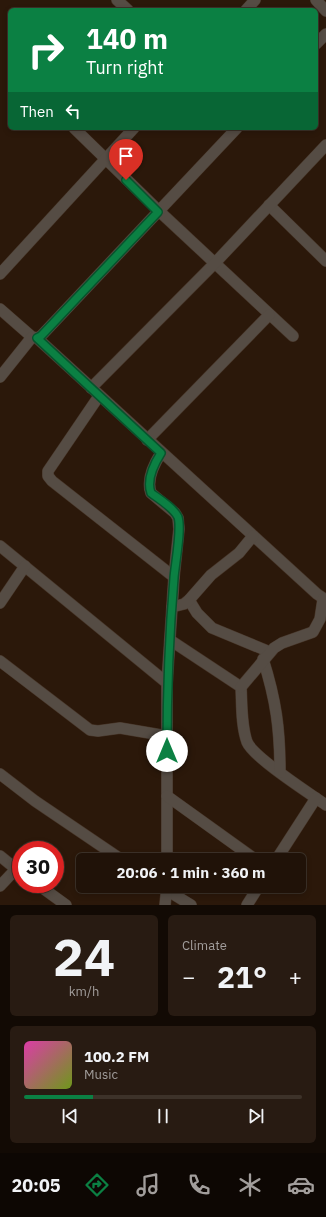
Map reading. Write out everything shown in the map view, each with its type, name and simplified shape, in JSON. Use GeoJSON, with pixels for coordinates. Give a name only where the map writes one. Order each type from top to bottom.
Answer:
{"type":"FeatureCollection","features":[{"type":"Feature","properties":{"kind":"street"},"geometry":{"type":"LineString","coordinates":[[117,0],[126,8]]}},
{"type":"Feature","properties":{"kind":"street"},"geometry":{"type":"LineString","coordinates":[[248,8],[256,0]]}},
{"type":"Feature","properties":{"kind":"street"},"geometry":{"type":"LineString","coordinates":[[316,0],[326,11]]}},
{"type":"Feature","properties":{"kind":"street"},"geometry":{"type":"LineString","coordinates":[[318,42],[326,34]]}},
{"type":"Feature","properties":{"kind":"street"},"geometry":{"type":"LineString","coordinates":[[76,130],[158,212],[293,336]]}},
{"type":"Feature","properties":{"kind":"street"},"geometry":{"type":"LineString","coordinates":[[0,274],[132,130]]}},
{"type":"Feature","properties":{"kind":"street"},"geometry":{"type":"LineString","coordinates":[[0,377],[35,337],[41,336],[235,130]]}},
{"type":"Feature","properties":{"kind":"street"},"geometry":{"type":"LineString","coordinates":[[174,578],[52,481],[48,476],[48,471],[95,392],[326,145]]}},
{"type":"Feature","properties":{"kind":"street"},"geometry":{"type":"LineString","coordinates":[[269,205],[325,258]]}},
{"type":"Feature","properties":{"kind":"street"},"geometry":{"type":"LineString","coordinates":[[0,309],[35,337],[161,453],[325,599],[320,619],[312,632],[282,643],[266,655],[241,687],[244,733],[248,743],[259,756],[326,805]]}},
{"type":"Feature","properties":{"kind":"street"},"geometry":{"type":"LineString","coordinates":[[147,440],[269,315]]}},
{"type":"Feature","properties":{"kind":"street"},"geometry":{"type":"LineString","coordinates":[[161,453],[152,467],[149,489],[151,493],[175,513],[178,518],[179,529],[167,683],[167,853]]}},
{"type":"Feature","properties":{"kind":"street"},"geometry":{"type":"LineString","coordinates":[[172,607],[184,604],[189,600],[211,575],[239,553],[253,536]]}},
{"type":"Feature","properties":{"kind":"street"},"geometry":{"type":"LineString","coordinates":[[0,546],[167,683]]}},
{"type":"Feature","properties":{"kind":"street"},"geometry":{"type":"LineString","coordinates":[[0,603],[25,566]]}},
{"type":"Feature","properties":{"kind":"street"},"geometry":{"type":"LineString","coordinates":[[189,600],[197,614],[212,628],[266,655]]}},
{"type":"Feature","properties":{"kind":"street"},"geometry":{"type":"LineString","coordinates":[[170,640],[241,687]]}},
{"type":"Feature","properties":{"kind":"street"},"geometry":{"type":"LineString","coordinates":[[266,655],[277,710],[280,738],[280,772]]}},
{"type":"Feature","properties":{"kind":"street"},"geometry":{"type":"LineString","coordinates":[[0,661],[90,730],[98,731],[120,728],[167,736]]}},
{"type":"Feature","properties":{"kind":"street"},"geometry":{"type":"LineString","coordinates":[[0,774],[35,801],[112,853]]}},
{"type":"Feature","properties":{"kind":"street"},"geometry":{"type":"LineString","coordinates":[[167,796],[246,853]]}},
{"type":"Feature","properties":{"kind":"street"},"geometry":{"type":"LineString","coordinates":[[281,853],[316,798]]}},
{"type":"Feature","properties":{"kind":"street"},"geometry":{"type":"LineString","coordinates":[[0,856],[12,865]]}},
{"type":"Feature","properties":{"kind":"street"},"geometry":{"type":"LineString","coordinates":[[0,886],[12,875]]}},
{"type":"Feature","properties":{"kind":"street"},"geometry":{"type":"LineString","coordinates":[[49,893],[66,905]]}},
{"type":"Feature","properties":{"kind":"street"},"geometry":{"type":"LineString","coordinates":[[165,893],[165,905]]}},
{"type":"Feature","properties":{"kind":"street"},"geometry":{"type":"LineString","coordinates":[[173,893],[191,905]]}},
{"type":"Feature","properties":{"kind":"street"},"geometry":{"type":"LineString","coordinates":[[247,905],[255,893]]}},
{"type":"Feature","properties":{"kind":"route"},"geometry":{"type":"LineString","coordinates":[[126,180],[158,212],[41,336],[37,338],[161,453],[152,467],[149,489],[151,493],[175,513],[178,518],[179,529],[167,683],[167,751]]}}]}
